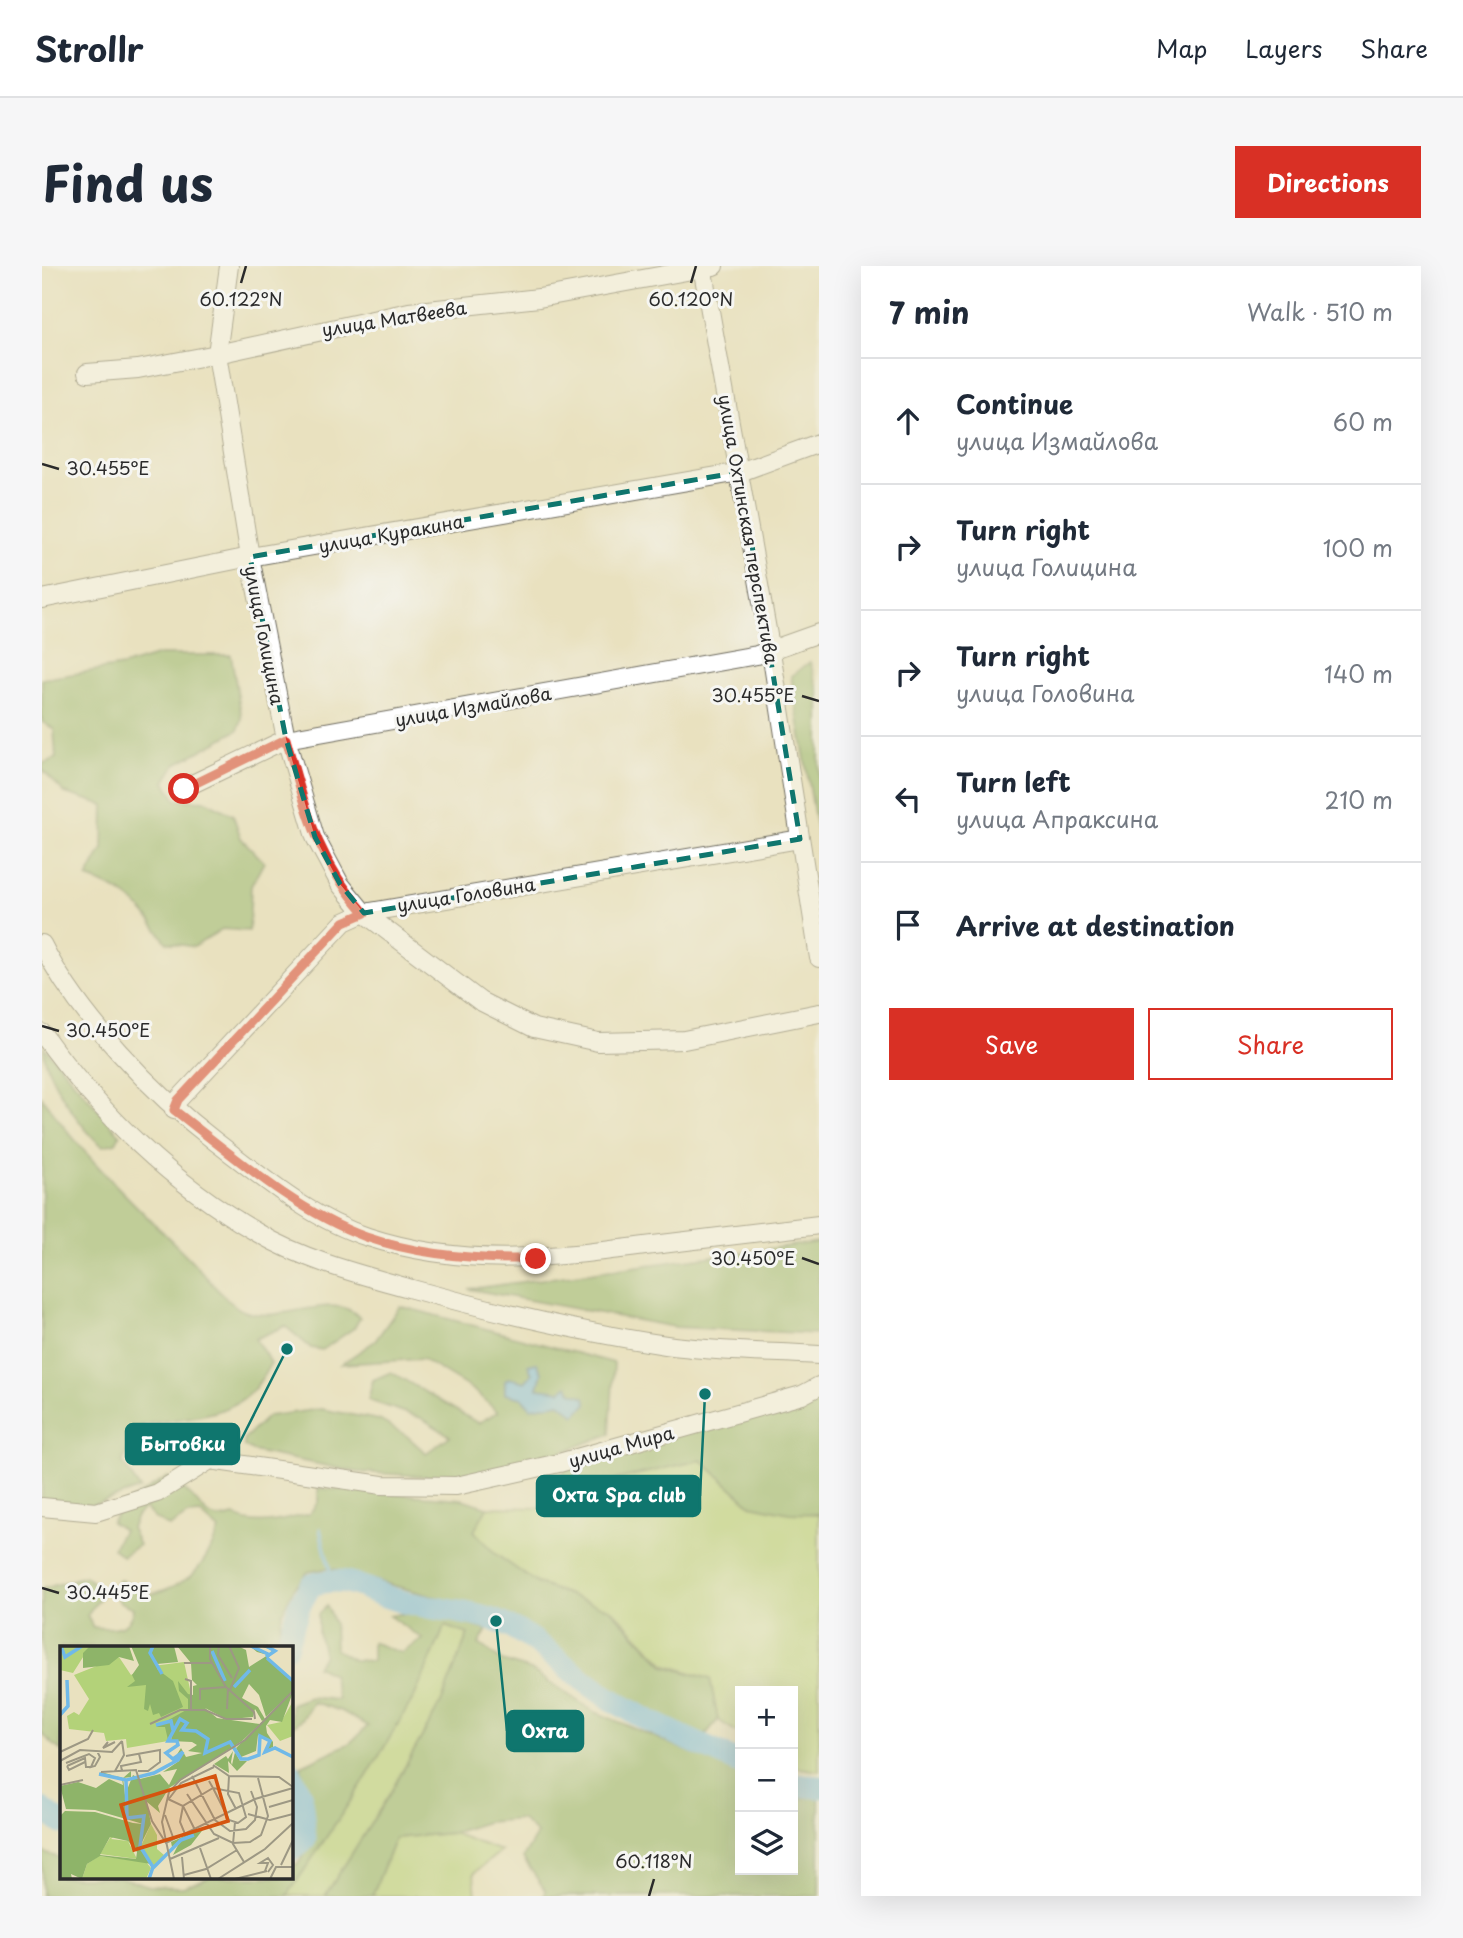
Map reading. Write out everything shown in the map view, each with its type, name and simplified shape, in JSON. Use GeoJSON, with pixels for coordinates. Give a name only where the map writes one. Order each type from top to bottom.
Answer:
{"type":"FeatureCollection","features":[{"type":"Feature","properties":{"kind":"street","name":"улица Голицина"},"geometry":{"type":"LineString","coordinates":[[229,266],[217,354],[250,557],[286,739],[315,837],[340,884],[365,913],[480,1001],[534,1028],[598,1042],[684,1040],[819,1013]]}},
{"type":"Feature","properties":{"kind":"street","name":"улица Матвеева"},"geometry":{"type":"LineString","coordinates":[[87,373],[138,369],[409,312],[539,298],[706,267]]}},
{"type":"Feature","properties":{"kind":"street","name":"улица Охтинская перспектива"},"geometry":{"type":"LineString","coordinates":[[706,267],[819,958]]}},
{"type":"Feature","properties":{"kind":"street","name":"улица Куракина"},"geometry":{"type":"LineString","coordinates":[[42,599],[250,557],[740,472],[819,443]]}},
{"type":"Feature","properties":{"kind":"street","name":"улица Измайлова"},"geometry":{"type":"LineString","coordinates":[[184,789],[286,739],[771,652],[819,633]]}},
{"type":"Feature","properties":{"kind":"street","name":"улица Головина"},"geometry":{"type":"LineString","coordinates":[[174,1110],[178,1100],[344,922],[365,913],[800,839]]}},
{"type":"Feature","properties":{"kind":"street"},"geometry":{"type":"LineString","coordinates":[[42,944],[85,1008],[174,1110],[305,1206],[366,1237],[428,1252],[482,1260],[536,1259],[819,1225]]}},
{"type":"Feature","properties":{"kind":"street"},"geometry":{"type":"LineString","coordinates":[[42,1033],[70,1073],[136,1142],[195,1192],[259,1234],[321,1263],[537,1322],[668,1345],[819,1355]]}},
{"type":"Feature","properties":{"kind":"street","name":"улица Мира"},"geometry":{"type":"LineString","coordinates":[[42,1507],[96,1512],[157,1493],[210,1460],[382,1485],[456,1486],[559,1463],[802,1395],[819,1386]]}},
{"type":"Feature","properties":{"kind":"highlighted area"},"geometry":{"type":"Polygon","coordinates":[[[740,472],[800,839],[364,913],[340,884],[315,837],[286,739],[250,557],[740,472]]]}},
{"type":"Feature","properties":{"kind":"green space"},"geometry":{"type":"Polygon","coordinates":[[[159,655],[231,655],[242,719],[238,730],[176,764],[165,782],[176,800],[206,801],[233,815],[241,838],[264,862],[251,886],[249,931],[222,929],[194,947],[166,942],[133,902],[114,889],[87,878],[103,849],[104,805],[65,793],[42,769],[42,764],[56,758],[54,729],[42,722],[42,679],[123,666],[159,655]]]}},
{"type":"Feature","properties":{"kind":"green space"},"geometry":{"type":"Polygon","coordinates":[[[810,662],[819,693],[819,844],[791,676],[810,662]]]}},
{"type":"Feature","properties":{"kind":"green space"},"geometry":{"type":"Polygon","coordinates":[[[44,1047],[120,1135],[116,1143],[103,1146],[75,1116],[50,1071],[44,1047]]]}},
{"type":"Feature","properties":{"kind":"green space"},"geometry":{"type":"Polygon","coordinates":[[[42,1097],[93,1161],[232,1304],[253,1313],[269,1314],[335,1306],[349,1310],[360,1318],[354,1328],[322,1350],[311,1348],[285,1326],[255,1339],[271,1363],[255,1388],[241,1400],[215,1412],[142,1425],[122,1462],[140,1489],[92,1505],[42,1502],[42,1097]]]}},
{"type":"Feature","properties":{"kind":"green space"},"geometry":{"type":"Polygon","coordinates":[[[819,1242],[819,1334],[674,1327],[469,1289],[819,1242]]]}},
{"type":"Feature","properties":{"kind":"green space"},"geometry":{"type":"Polygon","coordinates":[[[400,1306],[614,1363],[610,1434],[551,1456],[455,1478],[357,1472],[252,1451],[244,1446],[244,1439],[268,1416],[321,1409],[379,1420],[407,1436],[426,1453],[450,1436],[421,1418],[368,1400],[373,1380],[391,1372],[478,1423],[498,1412],[473,1390],[422,1359],[341,1364],[375,1341],[400,1306]]]}},
{"type":"Feature","properties":{"kind":"green space"},"geometry":{"type":"Polygon","coordinates":[[[819,1393],[819,1514],[789,1513],[751,1505],[701,1460],[618,1479],[547,1508],[561,1474],[570,1466],[819,1393]]]}},
{"type":"Feature","properties":{"kind":"green space"},"geometry":{"type":"Polygon","coordinates":[[[701,1460],[751,1505],[819,1512],[819,1771],[798,1768],[798,1686],[735,1686],[735,1731],[718,1720],[710,1679],[665,1664],[614,1611],[537,1583],[494,1553],[474,1531],[487,1507],[547,1508],[618,1479],[701,1460]]]}},
{"type":"Feature","properties":{"kind":"green space"},"geometry":{"type":"Polygon","coordinates":[[[168,1477],[209,1515],[219,1518],[235,1516],[251,1522],[271,1522],[309,1514],[318,1502],[318,1488],[462,1499],[487,1507],[474,1531],[494,1553],[538,1584],[610,1609],[665,1666],[710,1679],[718,1720],[703,1738],[618,1694],[511,1618],[330,1568],[308,1572],[294,1588],[282,1612],[277,1646],[60,1646],[60,1750],[42,1734],[42,1589],[85,1576],[104,1592],[87,1616],[93,1627],[119,1626],[128,1621],[133,1608],[120,1602],[111,1589],[119,1580],[133,1584],[144,1596],[183,1582],[206,1557],[219,1530],[201,1514],[188,1515],[169,1527],[154,1518],[145,1508],[136,1516],[131,1528],[139,1545],[122,1556],[113,1548],[123,1530],[111,1522],[121,1506],[168,1477]]]}},
{"type":"Feature","properties":{"kind":"green space"},"geometry":{"type":"Polygon","coordinates":[[[327,1606],[334,1624],[335,1649],[354,1660],[372,1661],[372,1642],[401,1653],[423,1639],[389,1616],[426,1614],[487,1630],[479,1644],[502,1661],[531,1670],[593,1711],[735,1771],[735,1875],[798,1875],[798,1798],[819,1795],[819,1896],[544,1896],[545,1890],[523,1858],[537,1834],[521,1819],[487,1822],[452,1833],[395,1838],[372,1896],[325,1896],[389,1795],[441,1703],[468,1634],[445,1626],[415,1695],[367,1776],[287,1896],[42,1896],[42,1852],[60,1858],[60,1878],[123,1878],[149,1886],[183,1887],[206,1878],[292,1878],[292,1865],[298,1864],[312,1840],[301,1766],[350,1743],[368,1726],[341,1711],[313,1702],[303,1718],[292,1727],[292,1704],[310,1697],[338,1700],[332,1674],[316,1666],[324,1655],[318,1632],[318,1614],[327,1606]]]}},
{"type":"Feature","properties":{"kind":"green space"},"geometry":{"type":"Polygon","coordinates":[[[445,1626],[468,1634],[441,1703],[389,1795],[325,1896],[287,1896],[367,1776],[415,1695],[445,1626]]]}},
{"type":"Feature","properties":{"kind":"green space"},"geometry":{"type":"Polygon","coordinates":[[[452,1833],[501,1851],[474,1873],[476,1896],[372,1896],[395,1838],[452,1833]]]}},
{"type":"Feature","properties":{"kind":"water"},"geometry":{"type":"Polygon","coordinates":[[[537,1363],[542,1373],[538,1388],[561,1391],[568,1385],[571,1392],[585,1397],[587,1404],[575,1415],[560,1403],[531,1408],[522,1398],[505,1394],[505,1381],[509,1378],[525,1382],[532,1374],[528,1365],[537,1363]]]}},
{"type":"Feature","properties":{"kind":"waterway"},"geometry":{"type":"LineString","coordinates":[[320,1529],[332,1579]]}},
{"type":"Feature","properties":{"kind":"waterway"},"geometry":{"type":"LineString","coordinates":[[286,1646],[299,1606],[311,1585],[336,1581],[355,1584],[397,1600],[484,1617],[510,1627],[614,1701],[667,1730],[735,1761]]}},
{"type":"Feature","properties":{"kind":"waterway"},"geometry":{"type":"LineString","coordinates":[[292,1777],[301,1797],[305,1839],[292,1849]]}},
{"type":"Feature","properties":{"kind":"waterway"},"geometry":{"type":"LineString","coordinates":[[798,1785],[819,1787]]}},
{"type":"Feature","properties":{"kind":"waterway"},"geometry":{"type":"LineString","coordinates":[[42,1809],[60,1822]]}},
{"type":"Feature","properties":{"kind":"place","name":"Бытовки"},"geometry":{"type":"Point","coordinates":[287,1349]}},
{"type":"Feature","properties":{"kind":"place","name":"Охта Spa club"},"geometry":{"type":"Point","coordinates":[705,1394]}},
{"type":"Feature","properties":{"kind":"place","name":"Охта"},"geometry":{"type":"Point","coordinates":[496,1621]}},
{"type":"Feature","properties":{"kind":"route"},"geometry":{"type":"LineString","coordinates":[[184,789],[286,739],[315,837],[340,884],[365,913],[344,922],[178,1100],[174,1110],[305,1206],[366,1237],[428,1252],[482,1260],[536,1259]]}}]}
